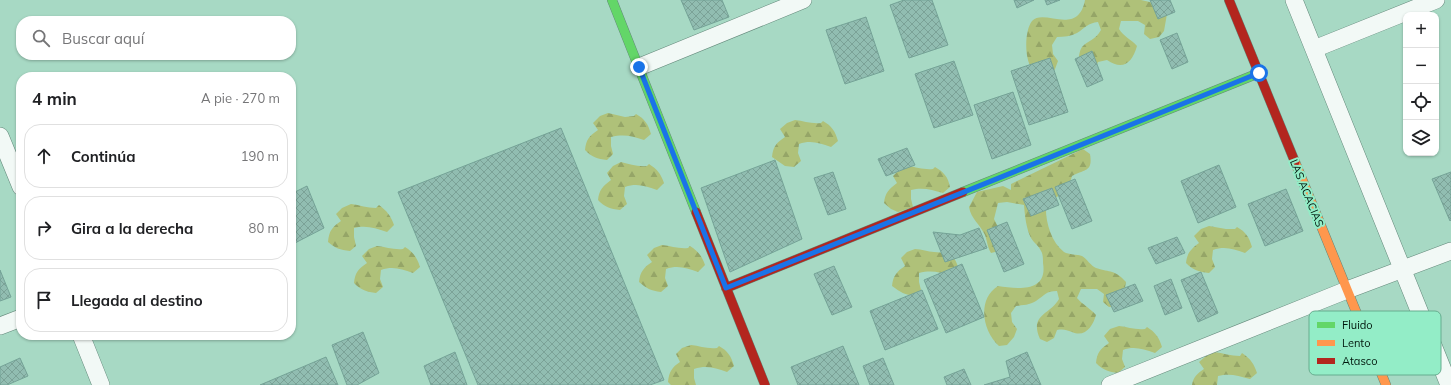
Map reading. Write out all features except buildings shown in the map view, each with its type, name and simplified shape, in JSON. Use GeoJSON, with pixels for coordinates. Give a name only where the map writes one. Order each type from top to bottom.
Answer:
{"type":"FeatureCollection","features":[{"type":"Feature","properties":{"kind":"street"},"geometry":{"type":"LineString","coordinates":[[612,0],[765,385]]}},
{"type":"Feature","properties":{"kind":"street"},"geometry":{"type":"LineString","coordinates":[[639,67],[803,0]]}},
{"type":"Feature","properties":{"kind":"street","name":"LAS ACACIAS"},"geometry":{"type":"LineString","coordinates":[[1229,0],[1356,311]]}},
{"type":"Feature","properties":{"kind":"street"},"geometry":{"type":"LineString","coordinates":[[1294,0],[1419,311]]}},
{"type":"Feature","properties":{"kind":"street"},"geometry":{"type":"LineString","coordinates":[[1314,49],[1436,0]]}},
{"type":"Feature","properties":{"kind":"street"},"geometry":{"type":"LineString","coordinates":[[726,288],[1259,73]]}},
{"type":"Feature","properties":{"kind":"street"},"geometry":{"type":"LineString","coordinates":[[0,136],[16,175]]}},
{"type":"Feature","properties":{"kind":"street"},"geometry":{"type":"LineString","coordinates":[[1110,385],[1347,290],[1451,251]]}},
{"type":"Feature","properties":{"kind":"street"},"geometry":{"type":"LineString","coordinates":[[0,326],[16,320]]}},
{"type":"Feature","properties":{"kind":"street"},"geometry":{"type":"LineString","coordinates":[[83,340],[101,385]]}},
{"type":"Feature","properties":{"kind":"street"},"geometry":{"type":"LineString","coordinates":[[1441,365],[1449,385]]}},
{"type":"Feature","properties":{"kind":"street","name":"LAS ACACIAS"},"geometry":{"type":"LineString","coordinates":[[1382,375],[1386,385]]}},
{"type":"Feature","properties":{"kind":"green space"},"geometry":{"type":"Polygon","coordinates":[[[1085,0],[1141,0],[1154,3],[1167,14],[1164,31],[1159,37],[1150,39],[1144,34],[1145,25],[1138,21],[1121,21],[1119,29],[1137,46],[1135,52],[1130,61],[1126,64],[1118,65],[1107,60],[1098,62],[1095,69],[1078,63],[1082,47],[1094,38],[1101,30],[1098,22],[1092,23],[1075,34],[1057,37],[1052,45],[1053,54],[1058,61],[1055,69],[1049,77],[1035,72],[1028,61],[1026,47],[1029,26],[1032,21],[1037,18],[1044,17],[1060,20],[1075,17],[1081,11],[1085,0]]]}},
{"type":"Feature","properties":{"kind":"green space"},"geometry":{"type":"Polygon","coordinates":[[[608,113],[625,117],[634,116],[636,114],[646,122],[651,134],[644,140],[628,136],[611,137],[613,154],[607,160],[595,157],[585,150],[586,144],[590,136],[598,130],[593,123],[600,116],[608,113]]]}},
{"type":"Feature","properties":{"kind":"green space"},"geometry":{"type":"Polygon","coordinates":[[[795,120],[814,123],[821,123],[823,121],[833,129],[838,141],[831,147],[811,142],[799,144],[798,153],[801,161],[794,167],[785,166],[772,157],[772,154],[779,141],[785,137],[780,129],[787,123],[795,120]]]}},
{"type":"Feature","properties":{"kind":"green space"},"geometry":{"type":"Polygon","coordinates":[[[1083,149],[1090,154],[1091,160],[1089,167],[1072,176],[1068,187],[1046,205],[1048,224],[1052,237],[1059,248],[1064,252],[1082,256],[1094,267],[1115,273],[1126,282],[1123,299],[1118,306],[1109,307],[1103,302],[1104,294],[1097,289],[1081,289],[1077,298],[1096,315],[1091,327],[1085,332],[1081,333],[1057,330],[1054,338],[1047,342],[1040,339],[1037,331],[1037,324],[1042,316],[1059,299],[1057,291],[1053,291],[1036,301],[1026,305],[1016,306],[1011,313],[1012,322],[1017,329],[1014,337],[1007,345],[999,346],[993,340],[986,324],[984,315],[987,299],[991,292],[998,286],[1022,288],[1030,287],[1036,284],[1041,280],[1043,273],[1043,255],[1029,234],[1024,205],[1007,202],[998,203],[994,219],[1002,235],[999,251],[991,253],[985,235],[972,215],[969,207],[977,192],[1003,186],[1011,190],[1011,184],[1083,149]]]}},
{"type":"Feature","properties":{"kind":"green space"},"geometry":{"type":"Polygon","coordinates":[[[621,162],[640,166],[647,166],[649,164],[662,177],[664,183],[657,190],[637,185],[625,187],[624,196],[627,204],[620,210],[608,207],[598,200],[602,188],[611,180],[607,173],[613,166],[621,162]]]}},
{"type":"Feature","properties":{"kind":"green space"},"geometry":{"type":"Polygon","coordinates":[[[907,166],[927,169],[933,169],[935,167],[945,175],[950,187],[943,193],[923,189],[911,190],[913,207],[898,212],[891,209],[884,203],[885,196],[897,183],[893,176],[899,170],[907,166]]]}},
{"type":"Feature","properties":{"kind":"green space"},"geometry":{"type":"Polygon","coordinates":[[[351,204],[370,208],[376,208],[379,205],[392,219],[394,225],[387,232],[367,227],[354,228],[356,246],[350,251],[335,247],[328,242],[329,235],[335,225],[341,221],[336,214],[342,208],[351,204]]]}},
{"type":"Feature","properties":{"kind":"green space"},"geometry":{"type":"Polygon","coordinates":[[[1209,226],[1226,229],[1235,229],[1237,227],[1247,235],[1252,247],[1245,253],[1225,248],[1213,250],[1212,259],[1215,267],[1209,273],[1194,269],[1186,263],[1187,256],[1199,243],[1194,236],[1201,229],[1209,226]]]}},
{"type":"Feature","properties":{"kind":"green space"},"geometry":{"type":"Polygon","coordinates":[[[662,245],[681,248],[688,248],[690,246],[703,259],[705,265],[698,272],[678,267],[666,269],[665,278],[668,286],[661,292],[649,289],[639,282],[640,275],[652,262],[647,255],[654,248],[662,245]]]}},
{"type":"Feature","properties":{"kind":"green space"},"geometry":{"type":"Polygon","coordinates":[[[377,246],[396,249],[403,249],[405,247],[418,260],[420,267],[413,273],[393,268],[381,270],[380,279],[383,287],[376,293],[364,290],[354,283],[355,276],[359,269],[367,263],[362,256],[369,249],[377,246]]]}},
{"type":"Feature","properties":{"kind":"green space"},"geometry":{"type":"Polygon","coordinates":[[[915,249],[951,255],[959,270],[951,276],[935,272],[919,273],[921,290],[915,296],[903,293],[892,286],[893,279],[905,266],[901,258],[907,252],[915,249]]]}},
{"type":"Feature","properties":{"kind":"green space"},"geometry":{"type":"Polygon","coordinates":[[[1119,326],[1138,329],[1145,329],[1147,327],[1160,340],[1162,347],[1155,353],[1135,348],[1123,350],[1122,359],[1125,367],[1118,373],[1106,370],[1096,363],[1097,356],[1101,349],[1109,343],[1104,336],[1110,329],[1119,326]]]}},
{"type":"Feature","properties":{"kind":"green space"},"geometry":{"type":"Polygon","coordinates":[[[691,345],[710,348],[717,348],[719,346],[729,354],[734,366],[727,372],[707,367],[694,369],[696,385],[671,385],[668,382],[669,375],[673,368],[680,362],[676,354],[682,348],[691,345]]]}},
{"type":"Feature","properties":{"kind":"green space"},"geometry":{"type":"Polygon","coordinates":[[[1214,352],[1233,356],[1240,356],[1242,353],[1252,362],[1257,373],[1250,379],[1234,375],[1222,375],[1218,376],[1217,385],[1192,385],[1196,376],[1204,369],[1199,362],[1214,352]]]}},
{"type":"Feature","properties":{"kind":"traffic: fast"},"geometry":{"type":"LineString","coordinates":[[612,0],[696,212]]}},
{"type":"Feature","properties":{"kind":"traffic: fast"},"geometry":{"type":"LineString","coordinates":[[963,192],[1259,73]]}},
{"type":"Feature","properties":{"kind":"traffic: slow"},"geometry":{"type":"LineString","coordinates":[[1295,162],[1356,311]]}},
{"type":"Feature","properties":{"kind":"traffic: slow"},"geometry":{"type":"LineString","coordinates":[[1382,375],[1386,385]]}},
{"type":"Feature","properties":{"kind":"traffic: jam"},"geometry":{"type":"LineString","coordinates":[[1229,0],[1295,162]]}},
{"type":"Feature","properties":{"kind":"traffic: jam"},"geometry":{"type":"LineString","coordinates":[[726,288],[963,192]]}},
{"type":"Feature","properties":{"kind":"traffic: jam"},"geometry":{"type":"LineString","coordinates":[[696,212],[765,385]]}},
{"type":"Feature","properties":{"kind":"route"},"geometry":{"type":"LineString","coordinates":[[639,67],[726,288],[1259,73]]}}]}
